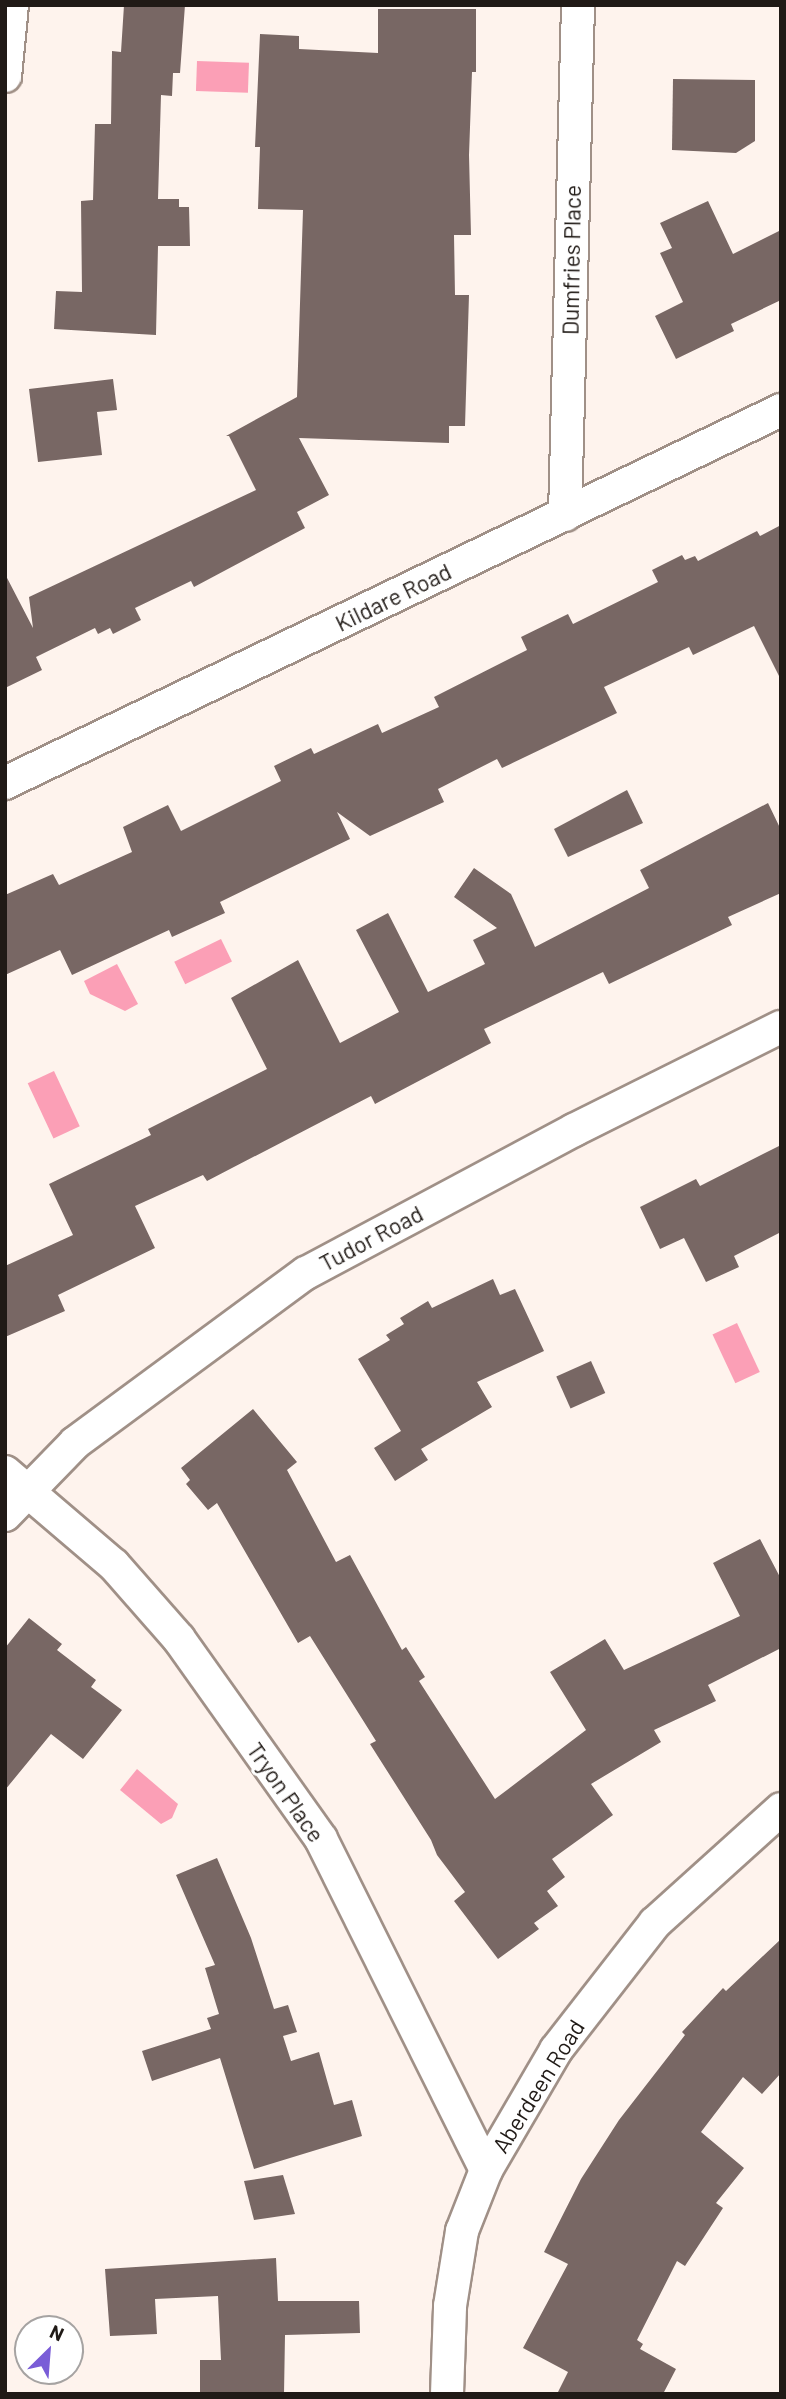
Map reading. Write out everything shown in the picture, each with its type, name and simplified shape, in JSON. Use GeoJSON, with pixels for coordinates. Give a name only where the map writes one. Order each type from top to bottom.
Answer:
{"type":"FeatureCollection","features":[{"type":"Feature","properties":{"kind":"street"},"geometry":{"type":"LineString","coordinates":[[5,76],[12,5]]}},
{"type":"Feature","properties":{"kind":"street","name":"Dumfries Place"},"geometry":{"type":"LineString","coordinates":[[565,515],[578,5]]}},
{"type":"Feature","properties":{"kind":"street","name":"Kildare Road"},"geometry":{"type":"LineString","coordinates":[[5,783],[781,410]]}},
{"type":"Feature","properties":{"kind":"street","name":"Tudor Road"},"geometry":{"type":"LineString","coordinates":[[5,1515],[17,1483],[306,1273],[574,1130],[781,1027]]}},
{"type":"Feature","properties":{"kind":"street","name":"Tryon Place"},"geometry":{"type":"LineString","coordinates":[[17,1483],[114,1565],[179,1639],[321,1839],[486,2170]]}},
{"type":"Feature","properties":{"kind":"street","name":"Aberdeen Road"},"geometry":{"type":"LineString","coordinates":[[447,2394],[450,2306],[462,2231],[486,2170],[556,2050],[654,1923],[781,1809]]}},
{"type":"Feature","properties":{"kind":"shaded area"},"geometry":{"type":"Polygon","coordinates":[[[197,61],[249,63],[248,93],[196,91],[197,61]]]}},
{"type":"Feature","properties":{"kind":"shaded area"},"geometry":{"type":"Polygon","coordinates":[[[221,939],[232,961],[185,984],[174,962],[221,939]]]}},
{"type":"Feature","properties":{"kind":"shaded area"},"geometry":{"type":"Polygon","coordinates":[[[117,964],[138,1004],[125,1011],[90,994],[84,981],[117,964]]]}},
{"type":"Feature","properties":{"kind":"shaded area"},"geometry":{"type":"Polygon","coordinates":[[[54,1071],[80,1126],[53,1139],[28,1083],[54,1071]]]}},
{"type":"Feature","properties":{"kind":"shaded area"},"geometry":{"type":"Polygon","coordinates":[[[737,1323],[760,1372],[735,1383],[713,1334],[737,1323]]]}},
{"type":"Feature","properties":{"kind":"shaded area"},"geometry":{"type":"Polygon","coordinates":[[[137,1769],[178,1804],[172,1818],[161,1824],[120,1790],[137,1769]]]}},
{"type":"Feature","properties":{"kind":"building"},"geometry":{"type":"Polygon","coordinates":[[[124,5],[185,5],[180,73],[173,73],[172,96],[161,95],[158,199],[179,199],[179,207],[189,207],[190,246],[158,246],[156,335],[54,329],[56,291],[82,292],[81,201],[93,200],[95,124],[111,124],[112,51],[121,52],[124,5]]]}},
{"type":"Feature","properties":{"kind":"building"},"geometry":{"type":"Polygon","coordinates":[[[378,9],[476,9],[476,72],[472,72],[469,155],[471,235],[454,235],[455,295],[469,295],[465,426],[449,426],[449,443],[299,438],[329,495],[297,512],[305,528],[194,587],[191,581],[135,608],[141,620],[113,634],[110,628],[98,634],[95,628],[36,657],[42,670],[5,688],[5,574],[33,628],[29,597],[256,490],[229,436],[226,436],[297,397],[303,210],[258,209],[260,147],[255,147],[260,34],[299,36],[299,49],[378,53],[378,9]]]}},
{"type":"Feature","properties":{"kind":"building"},"geometry":{"type":"Polygon","coordinates":[[[673,79],[755,80],[755,141],[736,153],[672,150],[673,79]]]}},
{"type":"Feature","properties":{"kind":"building"},"geometry":{"type":"Polygon","coordinates":[[[708,201],[733,254],[781,230],[781,300],[731,324],[734,331],[676,359],[655,316],[683,302],[660,253],[672,248],[660,223],[708,201]]]}},
{"type":"Feature","properties":{"kind":"building"},"geometry":{"type":"Polygon","coordinates":[[[113,379],[117,410],[97,412],[102,455],[38,462],[29,389],[113,379]]]}},
{"type":"Feature","properties":{"kind":"building"},"geometry":{"type":"Polygon","coordinates":[[[781,525],[781,680],[754,626],[693,655],[689,647],[604,687],[617,713],[502,768],[497,759],[438,789],[444,802],[370,836],[337,812],[350,839],[220,902],[225,913],[172,937],[169,930],[72,975],[60,950],[5,975],[5,895],[53,874],[59,885],[132,852],[123,827],[168,805],[181,831],[281,781],[274,766],[311,748],[314,754],[378,724],[382,733],[439,707],[434,697],[527,650],[521,637],[568,614],[573,624],[658,582],[652,570],[682,555],[685,560],[695,556],[698,561],[757,531],[760,536],[781,525]]]}},
{"type":"Feature","properties":{"kind":"building"},"geometry":{"type":"Polygon","coordinates":[[[627,790],[643,823],[568,857],[554,829],[627,790]]]}},
{"type":"Feature","properties":{"kind":"building"},"geometry":{"type":"Polygon","coordinates":[[[768,803],[781,830],[781,893],[728,917],[732,925],[609,984],[603,972],[484,1029],[491,1043],[375,1104],[371,1096],[207,1181],[203,1175],[135,1206],[155,1248],[58,1295],[65,1311],[5,1337],[5,1266],[73,1235],[49,1184],[151,1135],[148,1129],[267,1069],[231,998],[298,960],[340,1043],[399,1012],[356,930],[388,913],[428,992],[485,964],[473,940],[497,928],[454,897],[474,868],[511,894],[535,947],[649,888],[640,870],[768,803]]]}},
{"type":"Feature","properties":{"kind":"building"},"geometry":{"type":"Polygon","coordinates":[[[781,1145],[781,1232],[734,1256],[739,1267],[706,1282],[684,1238],[660,1249],[640,1207],[696,1179],[700,1186],[781,1145]]]}},
{"type":"Feature","properties":{"kind":"building"},"geometry":{"type":"Polygon","coordinates":[[[493,1279],[500,1295],[515,1289],[544,1351],[477,1382],[492,1407],[421,1449],[428,1460],[395,1481],[374,1448],[401,1431],[358,1359],[390,1340],[386,1335],[404,1324],[400,1318],[428,1301],[432,1308],[493,1279]]]}},
{"type":"Feature","properties":{"kind":"building"},"geometry":{"type":"Polygon","coordinates":[[[591,1361],[605,1393],[571,1408],[556,1376],[591,1361]]]}},
{"type":"Feature","properties":{"kind":"building"},"geometry":{"type":"Polygon","coordinates":[[[253,1409],[297,1462],[287,1470],[336,1562],[350,1555],[402,1650],[406,1647],[425,1677],[419,1681],[495,1799],[586,1730],[550,1672],[605,1639],[624,1670],[740,1616],[713,1563],[760,1539],[781,1579],[781,1648],[708,1685],[716,1701],[654,1730],[661,1742],[591,1784],[613,1815],[552,1859],[565,1877],[547,1891],[558,1906],[534,1923],[539,1929],[498,1959],[454,1901],[465,1892],[437,1855],[431,1840],[370,1744],[376,1741],[310,1636],[298,1643],[217,1503],[208,1510],[186,1484],[190,1480],[181,1468],[253,1409]]]}},
{"type":"Feature","properties":{"kind":"building"},"geometry":{"type":"Polygon","coordinates":[[[29,1618],[62,1644],[57,1650],[96,1680],[91,1687],[122,1710],[83,1759],[51,1734],[5,1790],[5,1648],[29,1618]]]}},
{"type":"Feature","properties":{"kind":"building"},"geometry":{"type":"Polygon","coordinates":[[[217,1858],[251,1938],[274,2009],[288,2005],[297,2032],[283,2036],[291,2061],[319,2052],[334,2105],[352,2100],[362,2136],[254,2169],[220,2058],[152,2081],[142,2051],[211,2029],[207,2018],[219,2014],[205,1968],[215,1965],[176,1875],[217,1858]]]}},
{"type":"Feature","properties":{"kind":"building"},"geometry":{"type":"Polygon","coordinates":[[[781,1939],[781,2073],[762,2094],[743,2077],[701,2132],[744,2168],[716,2203],[723,2208],[685,2266],[677,2261],[637,2340],[643,2344],[640,2349],[676,2369],[663,2394],[557,2394],[568,2372],[523,2348],[568,2264],[544,2252],[581,2179],[619,2120],[685,2035],[682,2032],[723,1988],[726,1991],[781,1939]]]}},
{"type":"Feature","properties":{"kind":"building"},"geometry":{"type":"Polygon","coordinates":[[[283,2175],[295,2214],[254,2220],[244,2181],[283,2175]]]}},
{"type":"Feature","properties":{"kind":"building"},"geometry":{"type":"Polygon","coordinates":[[[276,2258],[278,2301],[359,2301],[360,2333],[285,2335],[284,2394],[200,2394],[200,2360],[221,2360],[218,2296],[155,2299],[157,2334],[110,2336],[105,2269],[276,2258]]]}}]}
